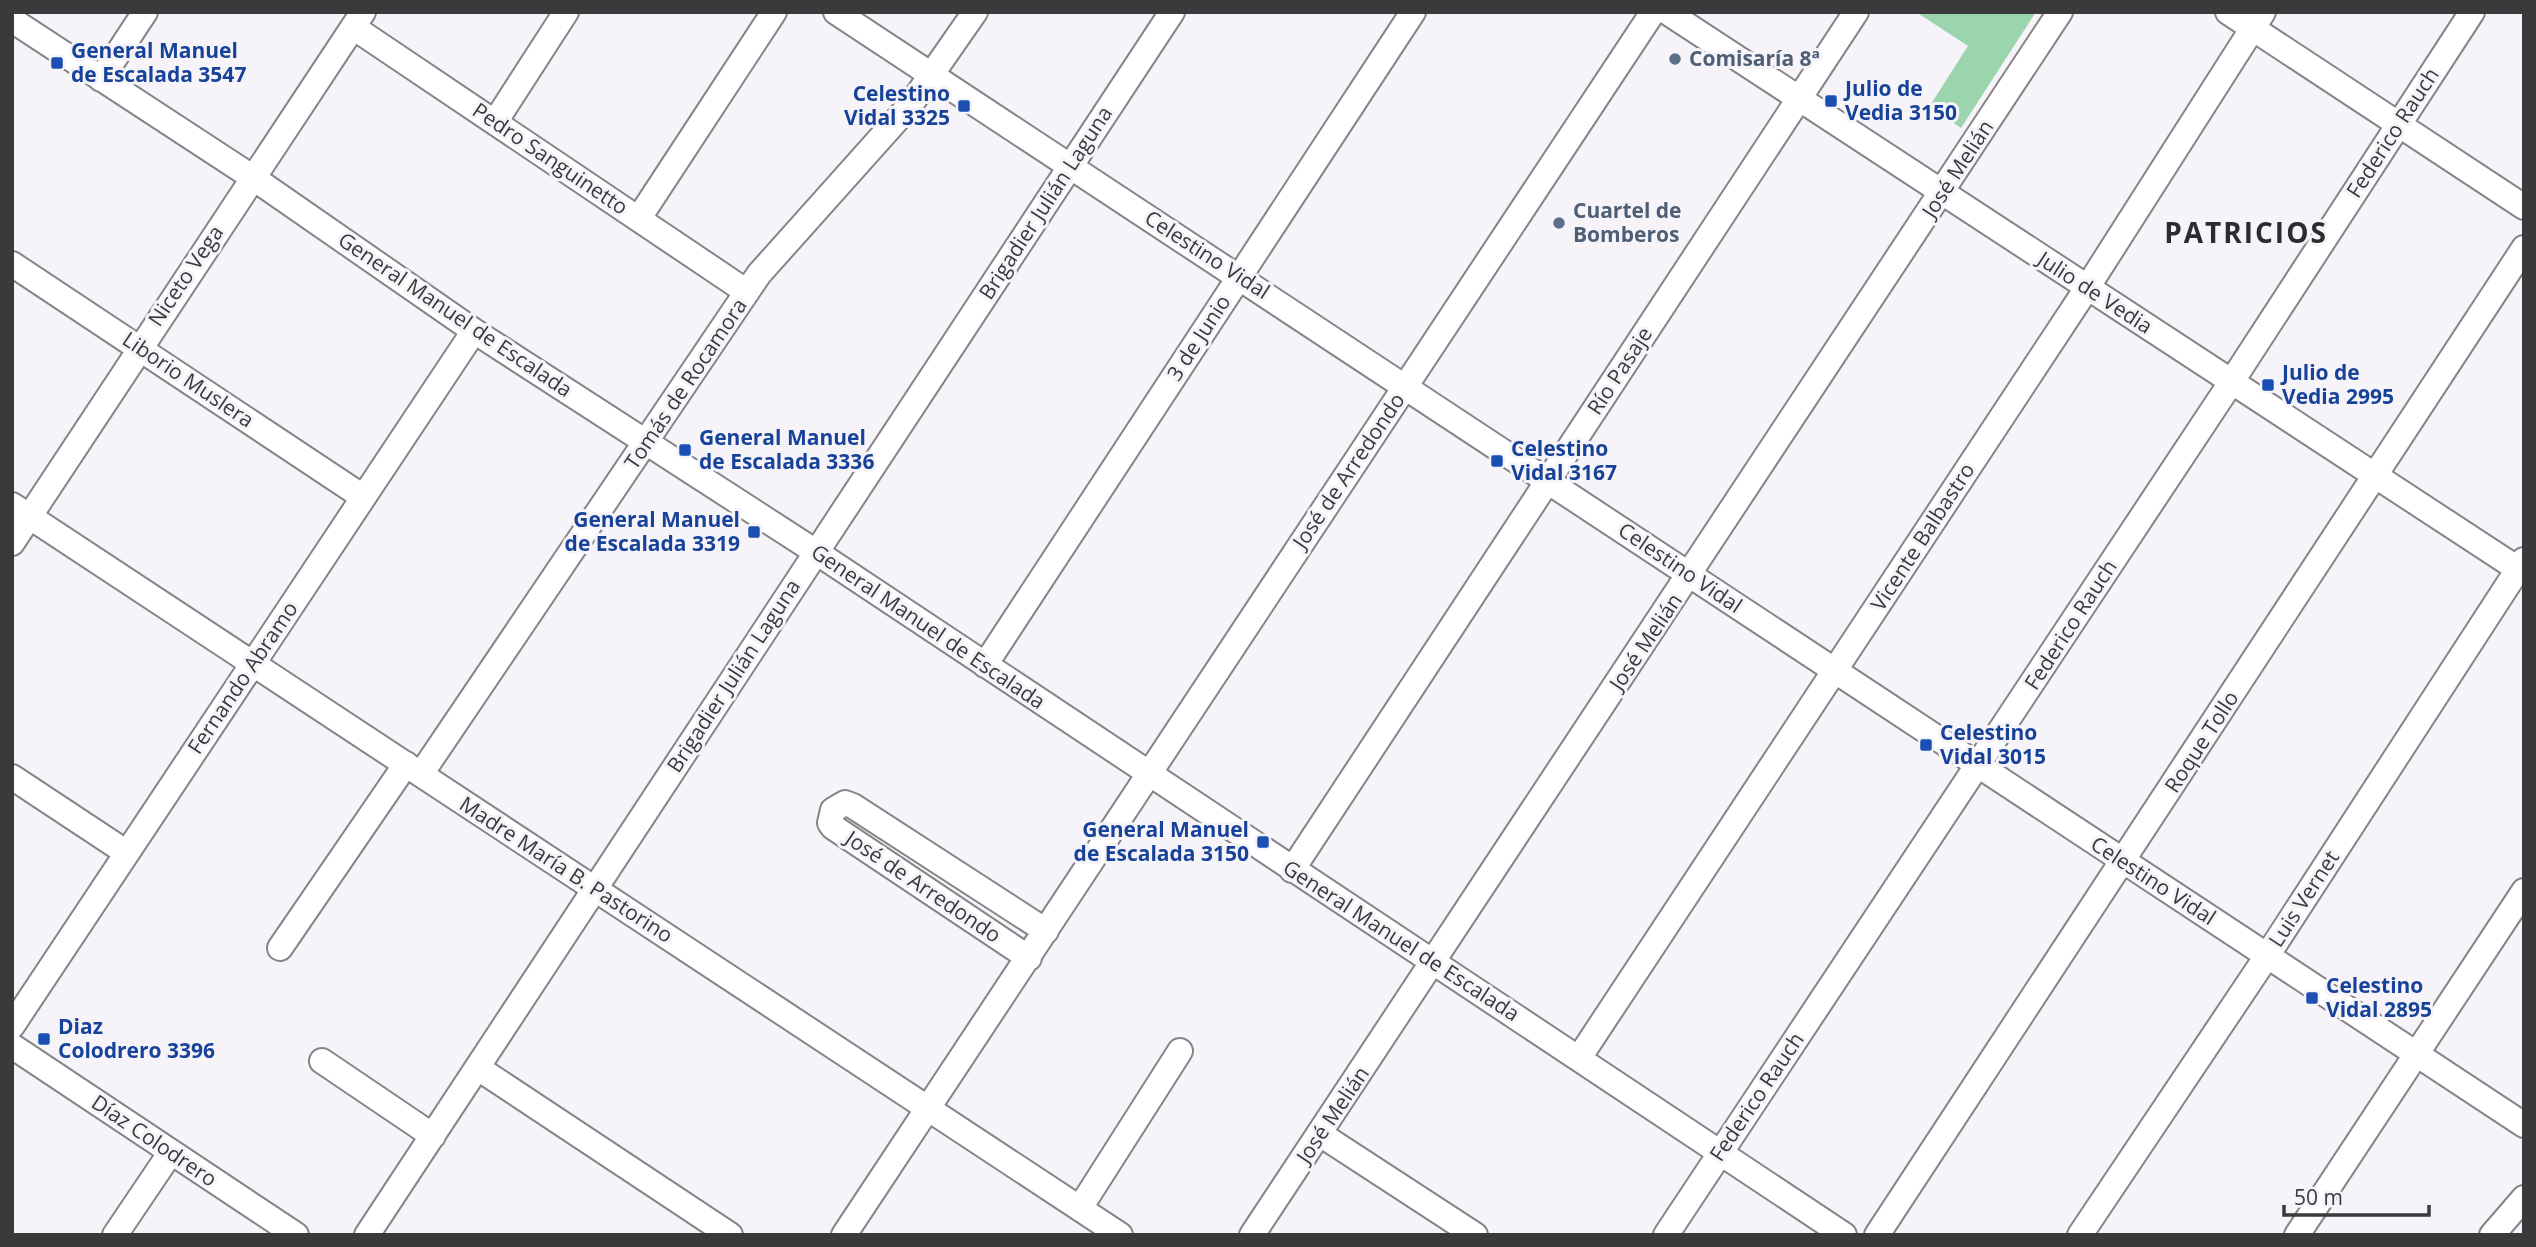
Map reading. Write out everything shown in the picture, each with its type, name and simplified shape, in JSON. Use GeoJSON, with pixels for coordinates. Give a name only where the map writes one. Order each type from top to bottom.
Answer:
{"type":"FeatureCollection","features":[{"type":"Feature","properties":{"kind":"street"},"geometry":{"type":"LineString","coordinates":[[101,79],[145,12]]}},
{"type":"Feature","properties":{"kind":"street"},"geometry":{"type":"LineString","coordinates":[[495,122],[566,12]]}},
{"type":"Feature","properties":{"kind":"street"},"geometry":{"type":"LineString","coordinates":[[639,218],[774,12]]}},
{"type":"Feature","properties":{"kind":"street","name":"Celestino Vidal"},"geometry":{"type":"LineString","coordinates":[[836,12],[2524,1125]]}},
{"type":"Feature","properties":{"kind":"street","name":"Tomás de Rocamora"},"geometry":{"type":"LineString","coordinates":[[280,948],[413,769],[647,444],[747,292],[933,77],[975,12]]}},
{"type":"Feature","properties":{"kind":"street","name":"Brigadier Julián Laguna"},"geometry":{"type":"LineString","coordinates":[[367,1235],[1172,12]]}},
{"type":"Feature","properties":{"kind":"street","name":"3 de Junio"},"geometry":{"type":"LineString","coordinates":[[985,665],[1413,12]]}},
{"type":"Feature","properties":{"kind":"street","name":"José de Arredondo"},"geometry":{"type":"LineString","coordinates":[[844,1235],[1653,12]]}},
{"type":"Feature","properties":{"kind":"street","name":"Julio de Vedia"},"geometry":{"type":"LineString","coordinates":[[1667,12],[2375,477],[2522,567]]}},
{"type":"Feature","properties":{"kind":"street","name":"Río Pasaje"},"geometry":{"type":"LineString","coordinates":[[1292,870],[1856,12]]}},
{"type":"Feature","properties":{"kind":"street","name":"José Melián"},"geometry":{"type":"LineString","coordinates":[[1252,1235],[1690,576],[2060,12]]}},
{"type":"Feature","properties":{"kind":"street"},"geometry":{"type":"LineString","coordinates":[[2228,12],[2258,20],[2399,124],[2524,207]]}},
{"type":"Feature","properties":{"kind":"street","name":"Federico Rauch"},"geometry":{"type":"LineString","coordinates":[[1666,1235],[2232,382],[2472,12]]}},
{"type":"Feature","properties":{"kind":"street","name":"General Manuel de Escalada"},"geometry":{"type":"LineString","coordinates":[[12,20],[252,177],[474,331],[816,552],[1844,1235]]}},
{"type":"Feature","properties":{"kind":"street","name":"Pedro Sanguinetto"},"geometry":{"type":"LineString","coordinates":[[358,20],[495,122],[747,292]]}},
{"type":"Feature","properties":{"kind":"street","name":"Niceto Vega"},"geometry":{"type":"LineString","coordinates":[[12,543],[21,511],[139,347],[358,20]]}},
{"type":"Feature","properties":{"kind":"street","name":"Vicente Balbastro"},"geometry":{"type":"LineString","coordinates":[[1579,1058],[2087,288],[2258,20]]}},
{"type":"Feature","properties":{"kind":"street","name":"Roque Tollo"},"geometry":{"type":"LineString","coordinates":[[1877,1235],[2524,248]]}},
{"type":"Feature","properties":{"kind":"street","name":"Liborio Muslera"},"geometry":{"type":"LineString","coordinates":[[12,264],[363,497]]}},
{"type":"Feature","properties":{"kind":"street","name":"Fernando Abramo"},"geometry":{"type":"LineString","coordinates":[[12,1026],[474,331]]}},
{"type":"Feature","properties":{"kind":"street","name":"Madre María B. Pastorino"},"geometry":{"type":"LineString","coordinates":[[21,511],[1120,1235]]}},
{"type":"Feature","properties":{"kind":"street","name":"Luis Vernet"},"geometry":{"type":"LineString","coordinates":[[2080,1235],[2522,567]]}},
{"type":"Feature","properties":{"kind":"street"},"geometry":{"type":"LineString","coordinates":[[12,777],[127,853]]}},
{"type":"Feature","properties":{"kind":"street","name":"José de Arredondo"},"geometry":{"type":"LineString","coordinates":[[1029,958],[833,827],[830,823],[833,810],[845,803],[853,806],[1046,931]]}},
{"type":"Feature","properties":{"kind":"street"},"geometry":{"type":"LineString","coordinates":[[2297,1235],[2524,891]]}},
{"type":"Feature","properties":{"kind":"street","name":"Díaz Colodrero"},"geometry":{"type":"LineString","coordinates":[[12,1046],[296,1235]]}},
{"type":"Feature","properties":{"kind":"street"},"geometry":{"type":"LineString","coordinates":[[1080,1208],[1180,1051]]}},
{"type":"Feature","properties":{"kind":"street"},"geometry":{"type":"LineString","coordinates":[[322,1062],[433,1136]]}},
{"type":"Feature","properties":{"kind":"street"},"geometry":{"type":"LineString","coordinates":[[478,1068],[730,1235]]}},
{"type":"Feature","properties":{"kind":"street"},"geometry":{"type":"LineString","coordinates":[[1320,1134],[1475,1235]]}},
{"type":"Feature","properties":{"kind":"street"},"geometry":{"type":"LineString","coordinates":[[115,1235],[171,1152]]}},
{"type":"Feature","properties":{"kind":"street"},"geometry":{"type":"LineString","coordinates":[[2492,1235],[2524,1198]]}},
{"type":"Feature","properties":{"kind":"green space"},"geometry":{"type":"Polygon","coordinates":[[[1916,12],[2036,12],[1961,128],[1929,107],[1968,46],[1916,12]]]}},
{"type":"Feature","properties":{"kind":"place","name":"Comisaría 8ª"},"geometry":{"type":"Point","coordinates":[1675,59]}},
{"type":"Feature","properties":{"kind":"place","name":"General Manuel de Escalada 3547"},"geometry":{"type":"Point","coordinates":[57,63]}},
{"type":"Feature","properties":{"kind":"place","name":"Julio de Vedia 3150"},"geometry":{"type":"Point","coordinates":[1831,101]}},
{"type":"Feature","properties":{"kind":"place","name":"Celestino Vidal 3325"},"geometry":{"type":"Point","coordinates":[964,106]}},
{"type":"Feature","properties":{"kind":"place","name":"Cuartel de Bomberos"},"geometry":{"type":"Point","coordinates":[1559,223]}},
{"type":"Feature","properties":{"kind":"place","name":"Julio de Vedia 2995"},"geometry":{"type":"Point","coordinates":[2268,385]}},
{"type":"Feature","properties":{"kind":"place","name":"General Manuel de Escalada 3336"},"geometry":{"type":"Point","coordinates":[685,450]}},
{"type":"Feature","properties":{"kind":"place","name":"Celestino Vidal 3167"},"geometry":{"type":"Point","coordinates":[1497,461]}},
{"type":"Feature","properties":{"kind":"place","name":"General Manuel de Escalada 3319"},"geometry":{"type":"Point","coordinates":[754,532]}},
{"type":"Feature","properties":{"kind":"place","name":"Celestino Vidal 3015"},"geometry":{"type":"Point","coordinates":[1926,745]}},
{"type":"Feature","properties":{"kind":"place","name":"General Manuel de Escalada 3150"},"geometry":{"type":"Point","coordinates":[1263,842]}},
{"type":"Feature","properties":{"kind":"place","name":"Celestino Vidal 2895"},"geometry":{"type":"Point","coordinates":[2312,998]}},
{"type":"Feature","properties":{"kind":"place","name":"Diaz Colodrero 3396"},"geometry":{"type":"Point","coordinates":[44,1039]}},
{"type":"Feature","properties":{"kind":"district","name":"PATRICIOS"},"geometry":{"type":"Point","coordinates":[2246,233]}}]}
